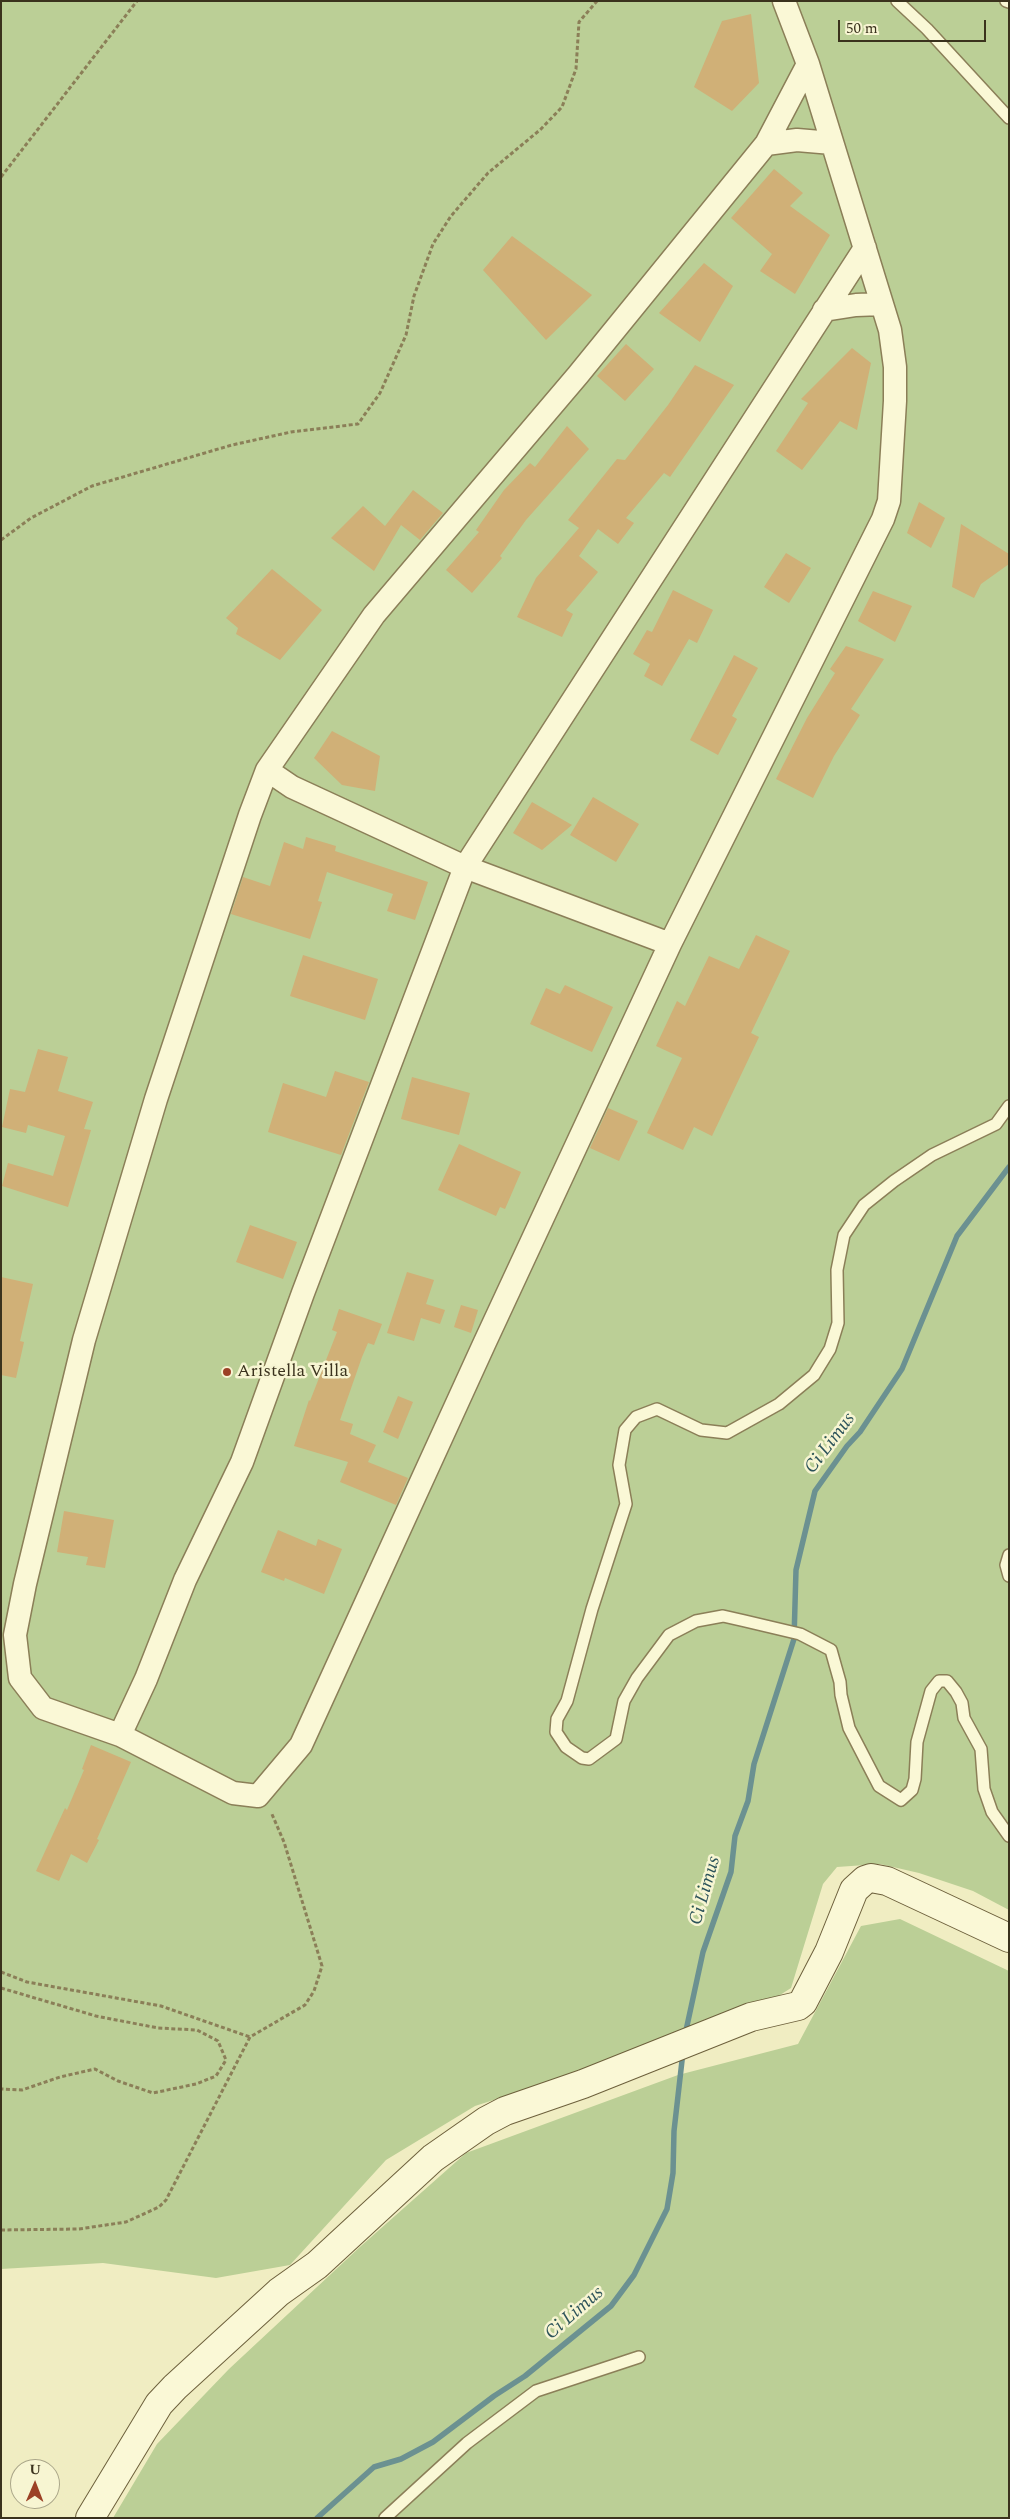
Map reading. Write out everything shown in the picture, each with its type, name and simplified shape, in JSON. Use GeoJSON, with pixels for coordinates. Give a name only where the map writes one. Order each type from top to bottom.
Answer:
{"type":"FeatureCollection","features":[{"type":"Feature","properties":{"kind":"street"},"geometry":{"type":"LineString","coordinates":[[784,1],[808,64],[890,330],[895,368],[889,501],[883,519],[670,944],[485,1342],[301,1745],[258,1796],[233,1793],[120,1735],[44,1708],[20,1678],[15,1635],[84,1340],[156,1099],[250,815],[267,770],[374,615],[578,375],[766,144],[808,64]]}},
{"type":"Feature","properties":{"kind":"street"},"geometry":{"type":"LineString","coordinates":[[766,144],[797,140],[832,143]]}},
{"type":"Feature","properties":{"kind":"street"},"geometry":{"type":"LineString","coordinates":[[120,1735],[150,1670],[185,1580],[242,1462],[303,1293],[465,867],[865,248]]}},
{"type":"Feature","properties":{"kind":"street"},"geometry":{"type":"LineString","coordinates":[[824,310],[856,304],[882,304]]}},
{"type":"Feature","properties":{"kind":"street"},"geometry":{"type":"LineString","coordinates":[[267,770],[292,786],[465,867],[670,944]]}},
{"type":"Feature","properties":{"kind":"street"},"geometry":{"type":"LineString","coordinates":[[90,2518],[159,2404],[175,2387],[279,2292],[317,2265],[433,2158],[486,2121],[505,2112],[583,2084],[752,2017],[798,2006],[803,2002],[829,1952],[854,1890],[865,1880],[871,1878],[887,1881],[1009,1938]]}},
{"type":"Feature","properties":{"kind":"lane"},"geometry":{"type":"LineString","coordinates":[[897,1],[927,29],[1009,118]]}},
{"type":"Feature","properties":{"kind":"lane"},"geometry":{"type":"LineString","coordinates":[[1009,1106],[996,1124],[932,1155],[894,1181],[864,1205],[844,1235],[838,1270],[838,1323],[830,1349],[814,1375],[778,1404],[727,1433],[701,1430],[657,1410],[636,1417],[625,1430],[619,1465],[626,1504],[592,1609],[568,1701],[557,1719],[556,1732],[566,1747],[582,1758],[589,1759],[594,1756],[616,1739],[624,1701],[637,1678],[669,1635],[696,1621],[723,1616],[800,1634],[831,1650],[840,1682],[840,1695],[849,1728],[879,1786],[900,1800],[912,1790],[915,1779],[917,1742],[931,1691],[939,1681],[947,1681],[962,1703],[964,1718],[981,1749],[984,1789],[992,1812],[1009,1836]]}},
{"type":"Feature","properties":{"kind":"lane"},"geometry":{"type":"LineString","coordinates":[[1009,1555],[1006,1565],[1009,1576]]}},
{"type":"Feature","properties":{"kind":"lane"},"geometry":{"type":"LineString","coordinates":[[384,2518],[467,2443],[536,2391],[639,2357]]}},
{"type":"Feature","properties":{"kind":"path"},"geometry":{"type":"LineString","coordinates":[[1,177],[137,1]]}},
{"type":"Feature","properties":{"kind":"path"},"geometry":{"type":"LineString","coordinates":[[1,540],[32,518],[92,486],[232,445],[291,432],[358,424],[380,392],[406,335],[414,296],[433,244],[451,216],[488,173],[541,129],[562,107],[576,69],[579,22],[597,1]]}},
{"type":"Feature","properties":{"kind":"path"},"geometry":{"type":"LineString","coordinates":[[1,2230],[79,2229],[126,2222],[159,2207],[166,2200],[250,2037],[305,2005],[318,1985],[322,1966],[284,1842],[270,1809],[258,1796]]}},
{"type":"Feature","properties":{"kind":"path"},"geometry":{"type":"LineString","coordinates":[[1,1972],[26,1982],[161,2006],[250,2037]]}},
{"type":"Feature","properties":{"kind":"path"},"geometry":{"type":"LineString","coordinates":[[1,1988],[96,2016],[158,2028],[197,2030],[218,2041],[226,2060],[216,2076],[196,2084],[153,2092],[118,2081],[95,2069],[60,2076],[22,2090],[1,2089]]}},
{"type":"Feature","properties":{"kind":"green space"},"geometry":{"type":"Polygon","coordinates":[[[1,1],[1009,1],[1009,1910],[973,1891],[919,1873],[880,1864],[837,1867],[823,1884],[791,1988],[769,2002],[729,2011],[587,2070],[475,2106],[386,2160],[290,2265],[216,2278],[103,2263],[1,2269],[1,1]]]}},
{"type":"Feature","properties":{"kind":"green space"},"geometry":{"type":"Polygon","coordinates":[[[900,1919],[1009,1971],[1009,2518],[113,2518],[157,2444],[229,2369],[361,2246],[466,2153],[678,2075],[798,2044],[861,1926],[900,1919]]]}},
{"type":"Feature","properties":{"kind":"building"},"geometry":{"type":"Polygon","coordinates":[[[751,14],[759,83],[732,111],[694,87],[722,21],[751,14]]]}},
{"type":"Feature","properties":{"kind":"building"},"geometry":{"type":"Polygon","coordinates":[[[774,169],[803,193],[790,206],[830,235],[795,294],[760,271],[772,254],[731,218],[774,169]]]}},
{"type":"Feature","properties":{"kind":"building"},"geometry":{"type":"Polygon","coordinates":[[[512,236],[592,295],[546,340],[483,270],[512,236]]]}},
{"type":"Feature","properties":{"kind":"building"},"geometry":{"type":"Polygon","coordinates":[[[704,263],[733,286],[700,342],[659,313],[704,263]]]}},
{"type":"Feature","properties":{"kind":"building"},"geometry":{"type":"Polygon","coordinates":[[[626,344],[654,369],[625,401],[597,376],[626,344]]]}},
{"type":"Feature","properties":{"kind":"building"},"geometry":{"type":"Polygon","coordinates":[[[852,348],[871,363],[857,430],[840,421],[802,470],[776,451],[808,403],[801,399],[852,348]]]}},
{"type":"Feature","properties":{"kind":"building"},"geometry":{"type":"Polygon","coordinates":[[[695,365],[734,385],[670,477],[664,473],[626,518],[634,523],[618,544],[598,529],[579,556],[598,572],[566,610],[573,614],[562,637],[517,617],[536,578],[579,528],[568,520],[617,459],[625,460],[668,405],[695,365]]]}},
{"type":"Feature","properties":{"kind":"building"},"geometry":{"type":"Polygon","coordinates":[[[567,426],[589,449],[526,520],[500,556],[502,558],[472,593],[446,570],[479,532],[476,530],[504,490],[530,463],[535,467],[567,426]]]}},
{"type":"Feature","properties":{"kind":"building"},"geometry":{"type":"Polygon","coordinates":[[[413,490],[443,513],[420,540],[401,525],[374,571],[331,538],[363,506],[385,526],[413,490]]]}},
{"type":"Feature","properties":{"kind":"building"},"geometry":{"type":"Polygon","coordinates":[[[919,502],[945,518],[931,548],[907,533],[919,502]]]}},
{"type":"Feature","properties":{"kind":"building"},"geometry":{"type":"Polygon","coordinates":[[[961,524],[1009,554],[1009,564],[981,584],[974,598],[952,587],[961,524]]]}},
{"type":"Feature","properties":{"kind":"building"},"geometry":{"type":"Polygon","coordinates":[[[786,553],[811,568],[789,603],[764,587],[786,553]]]}},
{"type":"Feature","properties":{"kind":"building"},"geometry":{"type":"Polygon","coordinates":[[[272,569],[322,610],[280,660],[236,634],[238,628],[226,618],[272,569]]]}},
{"type":"Feature","properties":{"kind":"building"},"geometry":{"type":"Polygon","coordinates":[[[673,590],[713,610],[697,643],[689,639],[662,686],[644,676],[650,664],[633,654],[647,630],[652,632],[673,590]]]}},
{"type":"Feature","properties":{"kind":"building"},"geometry":{"type":"Polygon","coordinates":[[[873,591],[912,606],[895,642],[858,621],[873,591]]]}},
{"type":"Feature","properties":{"kind":"building"},"geometry":{"type":"Polygon","coordinates":[[[846,646],[884,659],[851,709],[860,715],[834,756],[813,798],[776,779],[807,718],[835,673],[830,669],[846,646]]]}},
{"type":"Feature","properties":{"kind":"building"},"geometry":{"type":"Polygon","coordinates":[[[734,655],[758,668],[732,716],[737,719],[718,755],[690,740],[734,655]]]}},
{"type":"Feature","properties":{"kind":"building"},"geometry":{"type":"Polygon","coordinates":[[[332,731],[380,756],[375,791],[342,785],[314,758],[332,731]]]}},
{"type":"Feature","properties":{"kind":"building"},"geometry":{"type":"Polygon","coordinates":[[[593,797],[639,824],[616,862],[570,835],[593,797]]]}},
{"type":"Feature","properties":{"kind":"building"},"geometry":{"type":"Polygon","coordinates":[[[532,802],[572,825],[542,850],[513,833],[532,802]]]}},
{"type":"Feature","properties":{"kind":"building"},"geometry":{"type":"Polygon","coordinates":[[[306,837],[336,846],[335,851],[428,882],[415,920],[387,911],[393,894],[327,872],[318,901],[322,902],[310,939],[231,914],[243,877],[270,886],[284,842],[303,849],[306,837]]]}},
{"type":"Feature","properties":{"kind":"building"},"geometry":{"type":"Polygon","coordinates":[[[756,935],[790,951],[751,1033],[759,1037],[712,1136],[694,1127],[683,1150],[647,1133],[682,1058],[656,1046],[677,1001],[685,1006],[709,956],[739,969],[756,935]]]}},
{"type":"Feature","properties":{"kind":"building"},"geometry":{"type":"Polygon","coordinates":[[[303,955],[378,979],[365,1020],[290,996],[303,955]]]}},
{"type":"Feature","properties":{"kind":"building"},"geometry":{"type":"Polygon","coordinates":[[[565,985],[613,1007],[592,1052],[530,1024],[546,988],[560,994],[565,985]]]}},
{"type":"Feature","properties":{"kind":"building"},"geometry":{"type":"Polygon","coordinates":[[[38,1049],[68,1057],[58,1091],[93,1102],[84,1129],[91,1130],[68,1207],[2,1186],[8,1163],[53,1176],[65,1136],[28,1125],[26,1133],[2,1127],[10,1089],[25,1092],[38,1049]]]}},
{"type":"Feature","properties":{"kind":"building"},"geometry":{"type":"Polygon","coordinates":[[[335,1071],[369,1082],[341,1155],[268,1132],[283,1083],[326,1097],[335,1071]]]}},
{"type":"Feature","properties":{"kind":"building"},"geometry":{"type":"Polygon","coordinates":[[[412,1077],[470,1093],[459,1135],[401,1119],[412,1077]]]}},
{"type":"Feature","properties":{"kind":"building"},"geometry":{"type":"Polygon","coordinates":[[[608,1108],[638,1121],[619,1161],[590,1148],[608,1108]]]}},
{"type":"Feature","properties":{"kind":"building"},"geometry":{"type":"Polygon","coordinates":[[[459,1144],[521,1172],[505,1209],[500,1207],[496,1216],[438,1190],[459,1144]]]}},
{"type":"Feature","properties":{"kind":"building"},"geometry":{"type":"Polygon","coordinates":[[[250,1225],[297,1242],[283,1279],[236,1262],[250,1225]]]}},
{"type":"Feature","properties":{"kind":"building"},"geometry":{"type":"Polygon","coordinates":[[[407,1272],[434,1280],[426,1304],[445,1310],[440,1324],[421,1318],[414,1341],[387,1333],[407,1272]]]}},
{"type":"Feature","properties":{"kind":"building"},"geometry":{"type":"Polygon","coordinates":[[[1,1277],[33,1284],[20,1341],[24,1342],[16,1378],[1,1375],[1,1277]]]}},
{"type":"Feature","properties":{"kind":"building"},"geometry":{"type":"Polygon","coordinates":[[[461,1305],[478,1310],[471,1333],[454,1327],[461,1305]]]}},
{"type":"Feature","properties":{"kind":"building"},"geometry":{"type":"Polygon","coordinates":[[[339,1309],[382,1324],[374,1345],[368,1343],[340,1420],[353,1424],[350,1434],[376,1445],[368,1462],[408,1478],[396,1505],[340,1482],[348,1462],[294,1446],[309,1400],[337,1332],[332,1330],[339,1309]]]}},
{"type":"Feature","properties":{"kind":"building"},"geometry":{"type":"Polygon","coordinates":[[[398,1396],[413,1402],[398,1439],[383,1432],[398,1396]]]}},
{"type":"Feature","properties":{"kind":"building"},"geometry":{"type":"Polygon","coordinates":[[[64,1511],[114,1520],[105,1568],[86,1565],[88,1557],[57,1552],[64,1511]]]}},
{"type":"Feature","properties":{"kind":"building"},"geometry":{"type":"Polygon","coordinates":[[[278,1530],[316,1546],[318,1539],[342,1549],[324,1594],[285,1578],[284,1581],[261,1572],[278,1530]]]}},
{"type":"Feature","properties":{"kind":"building"},"geometry":{"type":"Polygon","coordinates":[[[91,1745],[131,1762],[97,1839],[99,1840],[87,1863],[71,1854],[59,1881],[36,1871],[65,1808],[67,1810],[84,1770],[82,1769],[91,1745]]]}},
{"type":"Feature","properties":{"kind":"waterway","name":"Ci Limus"},"geometry":{"type":"LineString","coordinates":[[685,2035],[703,1952],[731,1872],[735,1836],[748,1801],[754,1764],[794,1639],[796,1570],[815,1491],[847,1446],[860,1432],[902,1369],[957,1236],[1009,1167]]}},
{"type":"Feature","properties":{"kind":"waterway","name":"Ci Limus"},"geometry":{"type":"LineString","coordinates":[[317,2518],[374,2467],[401,2459],[433,2442],[494,2396],[525,2376],[611,2306],[634,2275],[667,2209],[673,2173],[674,2131],[683,2052]]}},
{"type":"Feature","properties":{"kind":"place","name":"Aristella Villa"},"geometry":{"type":"Point","coordinates":[227,1372]}}]}
